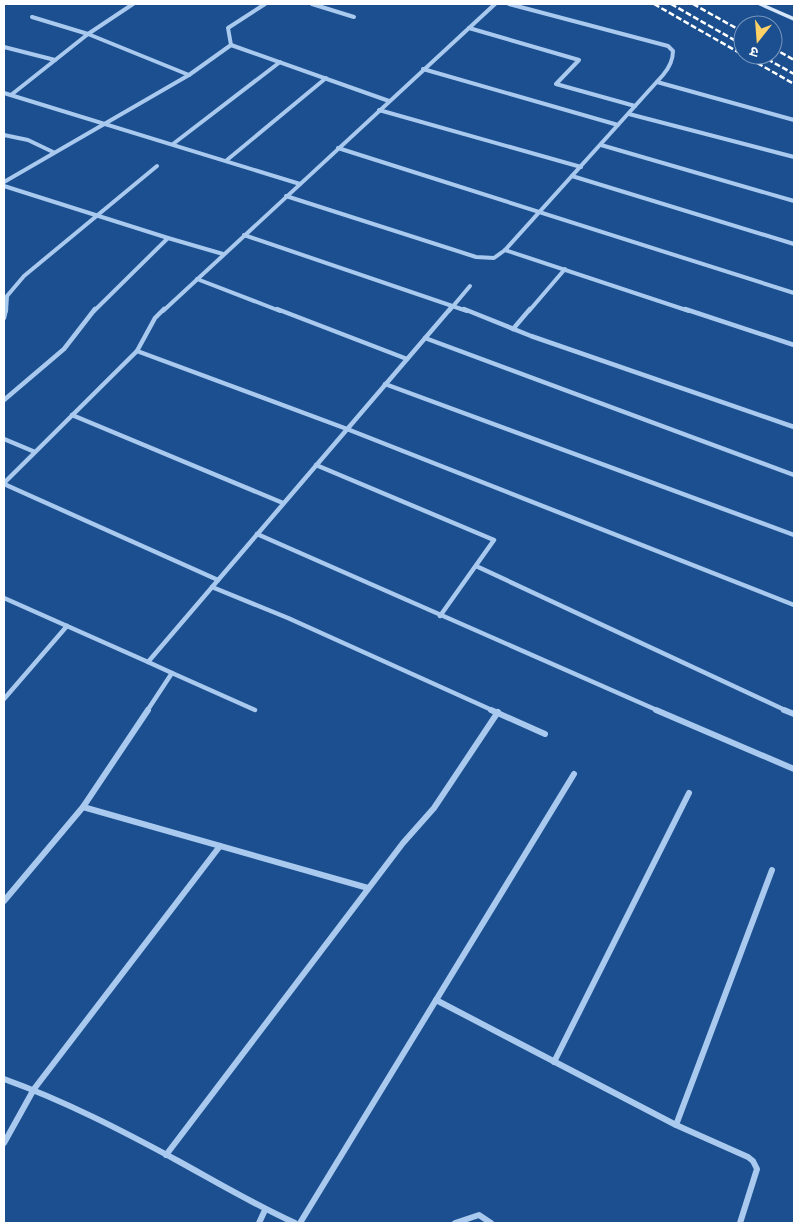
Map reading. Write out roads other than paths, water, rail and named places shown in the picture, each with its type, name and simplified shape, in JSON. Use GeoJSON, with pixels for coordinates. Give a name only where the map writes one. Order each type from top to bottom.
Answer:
{"type":"FeatureCollection","features":[{"type":"Feature","properties":{"kind":"street"},"geometry":{"type":"LineString","coordinates":[[11,95],[88,34],[133,4]]}},
{"type":"Feature","properties":{"kind":"street"},"geometry":{"type":"LineString","coordinates":[[231,45],[228,28],[265,4]]}},
{"type":"Feature","properties":{"kind":"street"},"geometry":{"type":"LineString","coordinates":[[312,4],[354,17]]}},
{"type":"Feature","properties":{"kind":"street"},"geometry":{"type":"LineString","coordinates":[[218,580],[4,483],[137,351],[155,318],[378,110],[495,4]]}},
{"type":"Feature","properties":{"kind":"street"},"geometry":{"type":"LineString","coordinates":[[286,196],[476,257],[494,258],[505,250],[629,114],[671,65],[674,57],[673,51],[668,46],[509,4]]}},
{"type":"Feature","properties":{"kind":"street"},"geometry":{"type":"LineString","coordinates":[[760,4],[794,19]]}},
{"type":"Feature","properties":{"kind":"street"},"geometry":{"type":"LineString","coordinates":[[32,17],[88,34],[189,75]]}},
{"type":"Feature","properties":{"kind":"street"},"geometry":{"type":"LineString","coordinates":[[469,28],[579,60],[556,84],[635,106]]}},
{"type":"Feature","properties":{"kind":"street"},"geometry":{"type":"LineString","coordinates":[[231,45],[389,100]]}},
{"type":"Feature","properties":{"kind":"street"},"geometry":{"type":"LineString","coordinates":[[4,182],[189,75],[231,45]]}},
{"type":"Feature","properties":{"kind":"street"},"geometry":{"type":"LineString","coordinates":[[4,47],[55,60]]}},
{"type":"Feature","properties":{"kind":"street"},"geometry":{"type":"LineString","coordinates":[[173,144],[280,62]]}},
{"type":"Feature","properties":{"kind":"street"},"geometry":{"type":"LineString","coordinates":[[423,69],[618,125]]}},
{"type":"Feature","properties":{"kind":"street"},"geometry":{"type":"LineString","coordinates":[[227,160],[326,78]]}},
{"type":"Feature","properties":{"kind":"street"},"geometry":{"type":"LineString","coordinates":[[657,82],[794,120]]}},
{"type":"Feature","properties":{"kind":"street"},"geometry":{"type":"LineString","coordinates":[[4,93],[300,184]]}},
{"type":"Feature","properties":{"kind":"street"},"geometry":{"type":"LineString","coordinates":[[378,110],[581,167]]}},
{"type":"Feature","properties":{"kind":"street"},"geometry":{"type":"LineString","coordinates":[[629,114],[794,157]]}},
{"type":"Feature","properties":{"kind":"street"},"geometry":{"type":"LineString","coordinates":[[4,135],[28,140],[53,152]]}},
{"type":"Feature","properties":{"kind":"street"},"geometry":{"type":"LineString","coordinates":[[601,145],[794,201]]}},
{"type":"Feature","properties":{"kind":"street"},"geometry":{"type":"LineString","coordinates":[[338,148],[794,293]]}},
{"type":"Feature","properties":{"kind":"street"},"geometry":{"type":"LineString","coordinates":[[4,318],[6,315],[5,302],[8,294],[20,280],[96,214],[157,166]]}},
{"type":"Feature","properties":{"kind":"street"},"geometry":{"type":"LineString","coordinates":[[572,176],[794,244]]}},
{"type":"Feature","properties":{"kind":"street"},"geometry":{"type":"LineString","coordinates":[[4,186],[223,254]]}},
{"type":"Feature","properties":{"kind":"street"},"geometry":{"type":"LineString","coordinates":[[244,235],[454,305],[513,329],[794,427]]}},
{"type":"Feature","properties":{"kind":"street"},"geometry":{"type":"LineString","coordinates":[[4,400],[64,349],[96,308],[168,238]]}},
{"type":"Feature","properties":{"kind":"street"},"geometry":{"type":"LineString","coordinates":[[505,250],[794,345]]}},
{"type":"Feature","properties":{"kind":"street"},"geometry":{"type":"LineString","coordinates":[[513,329],[565,269]]}},
{"type":"Feature","properties":{"kind":"street"},"geometry":{"type":"LineString","coordinates":[[196,279],[407,359]]}},
{"type":"Feature","properties":{"kind":"street"},"geometry":{"type":"LineString","coordinates":[[148,662],[470,286]]}},
{"type":"Feature","properties":{"kind":"street"},"geometry":{"type":"LineString","coordinates":[[425,338],[794,475]]}},
{"type":"Feature","properties":{"kind":"street"},"geometry":{"type":"LineString","coordinates":[[137,351],[347,429],[794,604]]}},
{"type":"Feature","properties":{"kind":"street"},"geometry":{"type":"LineString","coordinates":[[386,384],[794,535]]}},
{"type":"Feature","properties":{"kind":"street"},"geometry":{"type":"LineString","coordinates":[[72,415],[284,503]]}},
{"type":"Feature","properties":{"kind":"street"},"geometry":{"type":"LineString","coordinates":[[4,439],[35,452]]}},
{"type":"Feature","properties":{"kind":"street"},"geometry":{"type":"LineString","coordinates":[[316,465],[494,540],[440,616]]}},
{"type":"Feature","properties":{"kind":"street"},"geometry":{"type":"LineString","coordinates":[[257,534],[440,616],[794,769]]}},
{"type":"Feature","properties":{"kind":"street"},"geometry":{"type":"LineString","coordinates":[[476,566],[794,714]]}},
{"type":"Feature","properties":{"kind":"street"},"geometry":{"type":"LineString","coordinates":[[212,587],[288,618],[545,734]]}},
{"type":"Feature","properties":{"kind":"street"},"geometry":{"type":"LineString","coordinates":[[4,598],[255,710]]}},
{"type":"Feature","properties":{"kind":"street"},"geometry":{"type":"LineString","coordinates":[[4,700],[67,626]]}},
{"type":"Feature","properties":{"kind":"street"},"geometry":{"type":"LineString","coordinates":[[4,901],[83,807],[172,673]]}},
{"type":"Feature","properties":{"kind":"street"},"geometry":{"type":"LineString","coordinates":[[166,1155],[403,842],[434,808],[498,712]]}},
{"type":"Feature","properties":{"kind":"street"},"geometry":{"type":"LineString","coordinates":[[300,1223],[574,774]]}},
{"type":"Feature","properties":{"kind":"street"},"geometry":{"type":"LineString","coordinates":[[554,1062],[689,793]]}},
{"type":"Feature","properties":{"kind":"street"},"geometry":{"type":"LineString","coordinates":[[83,807],[368,888]]}},
{"type":"Feature","properties":{"kind":"street"},"geometry":{"type":"LineString","coordinates":[[4,1143],[34,1089],[220,846]]}},
{"type":"Feature","properties":{"kind":"street"},"geometry":{"type":"LineString","coordinates":[[676,1125],[772,870]]}},
{"type":"Feature","properties":{"kind":"street"},"geometry":{"type":"LineString","coordinates":[[436,1000],[676,1125],[753,1161],[756,1169],[755,1177],[740,1223]]}},
{"type":"Feature","properties":{"kind":"street"},"geometry":{"type":"LineString","coordinates":[[4,1079],[34,1089],[166,1155],[265,1210],[295,1223]]}},
{"type":"Feature","properties":{"kind":"street"},"geometry":{"type":"LineString","coordinates":[[259,1223],[265,1210]]}},
{"type":"Feature","properties":{"kind":"street"},"geometry":{"type":"LineString","coordinates":[[454,1223],[479,1215],[491,1223]]}},
{"type":"Feature","properties":{"kind":"railway"},"geometry":{"type":"LineString","coordinates":[[654,4],[794,84]]}},
{"type":"Feature","properties":{"kind":"railway"},"geometry":{"type":"LineString","coordinates":[[671,4],[733,39]]}},
{"type":"Feature","properties":{"kind":"railway"},"geometry":{"type":"LineString","coordinates":[[693,4],[733,26]]}},
{"type":"Feature","properties":{"kind":"railway"},"geometry":{"type":"LineString","coordinates":[[783,54],[794,60]]}},
{"type":"Feature","properties":{"kind":"railway"},"geometry":{"type":"LineString","coordinates":[[778,65],[794,74]]}}]}
